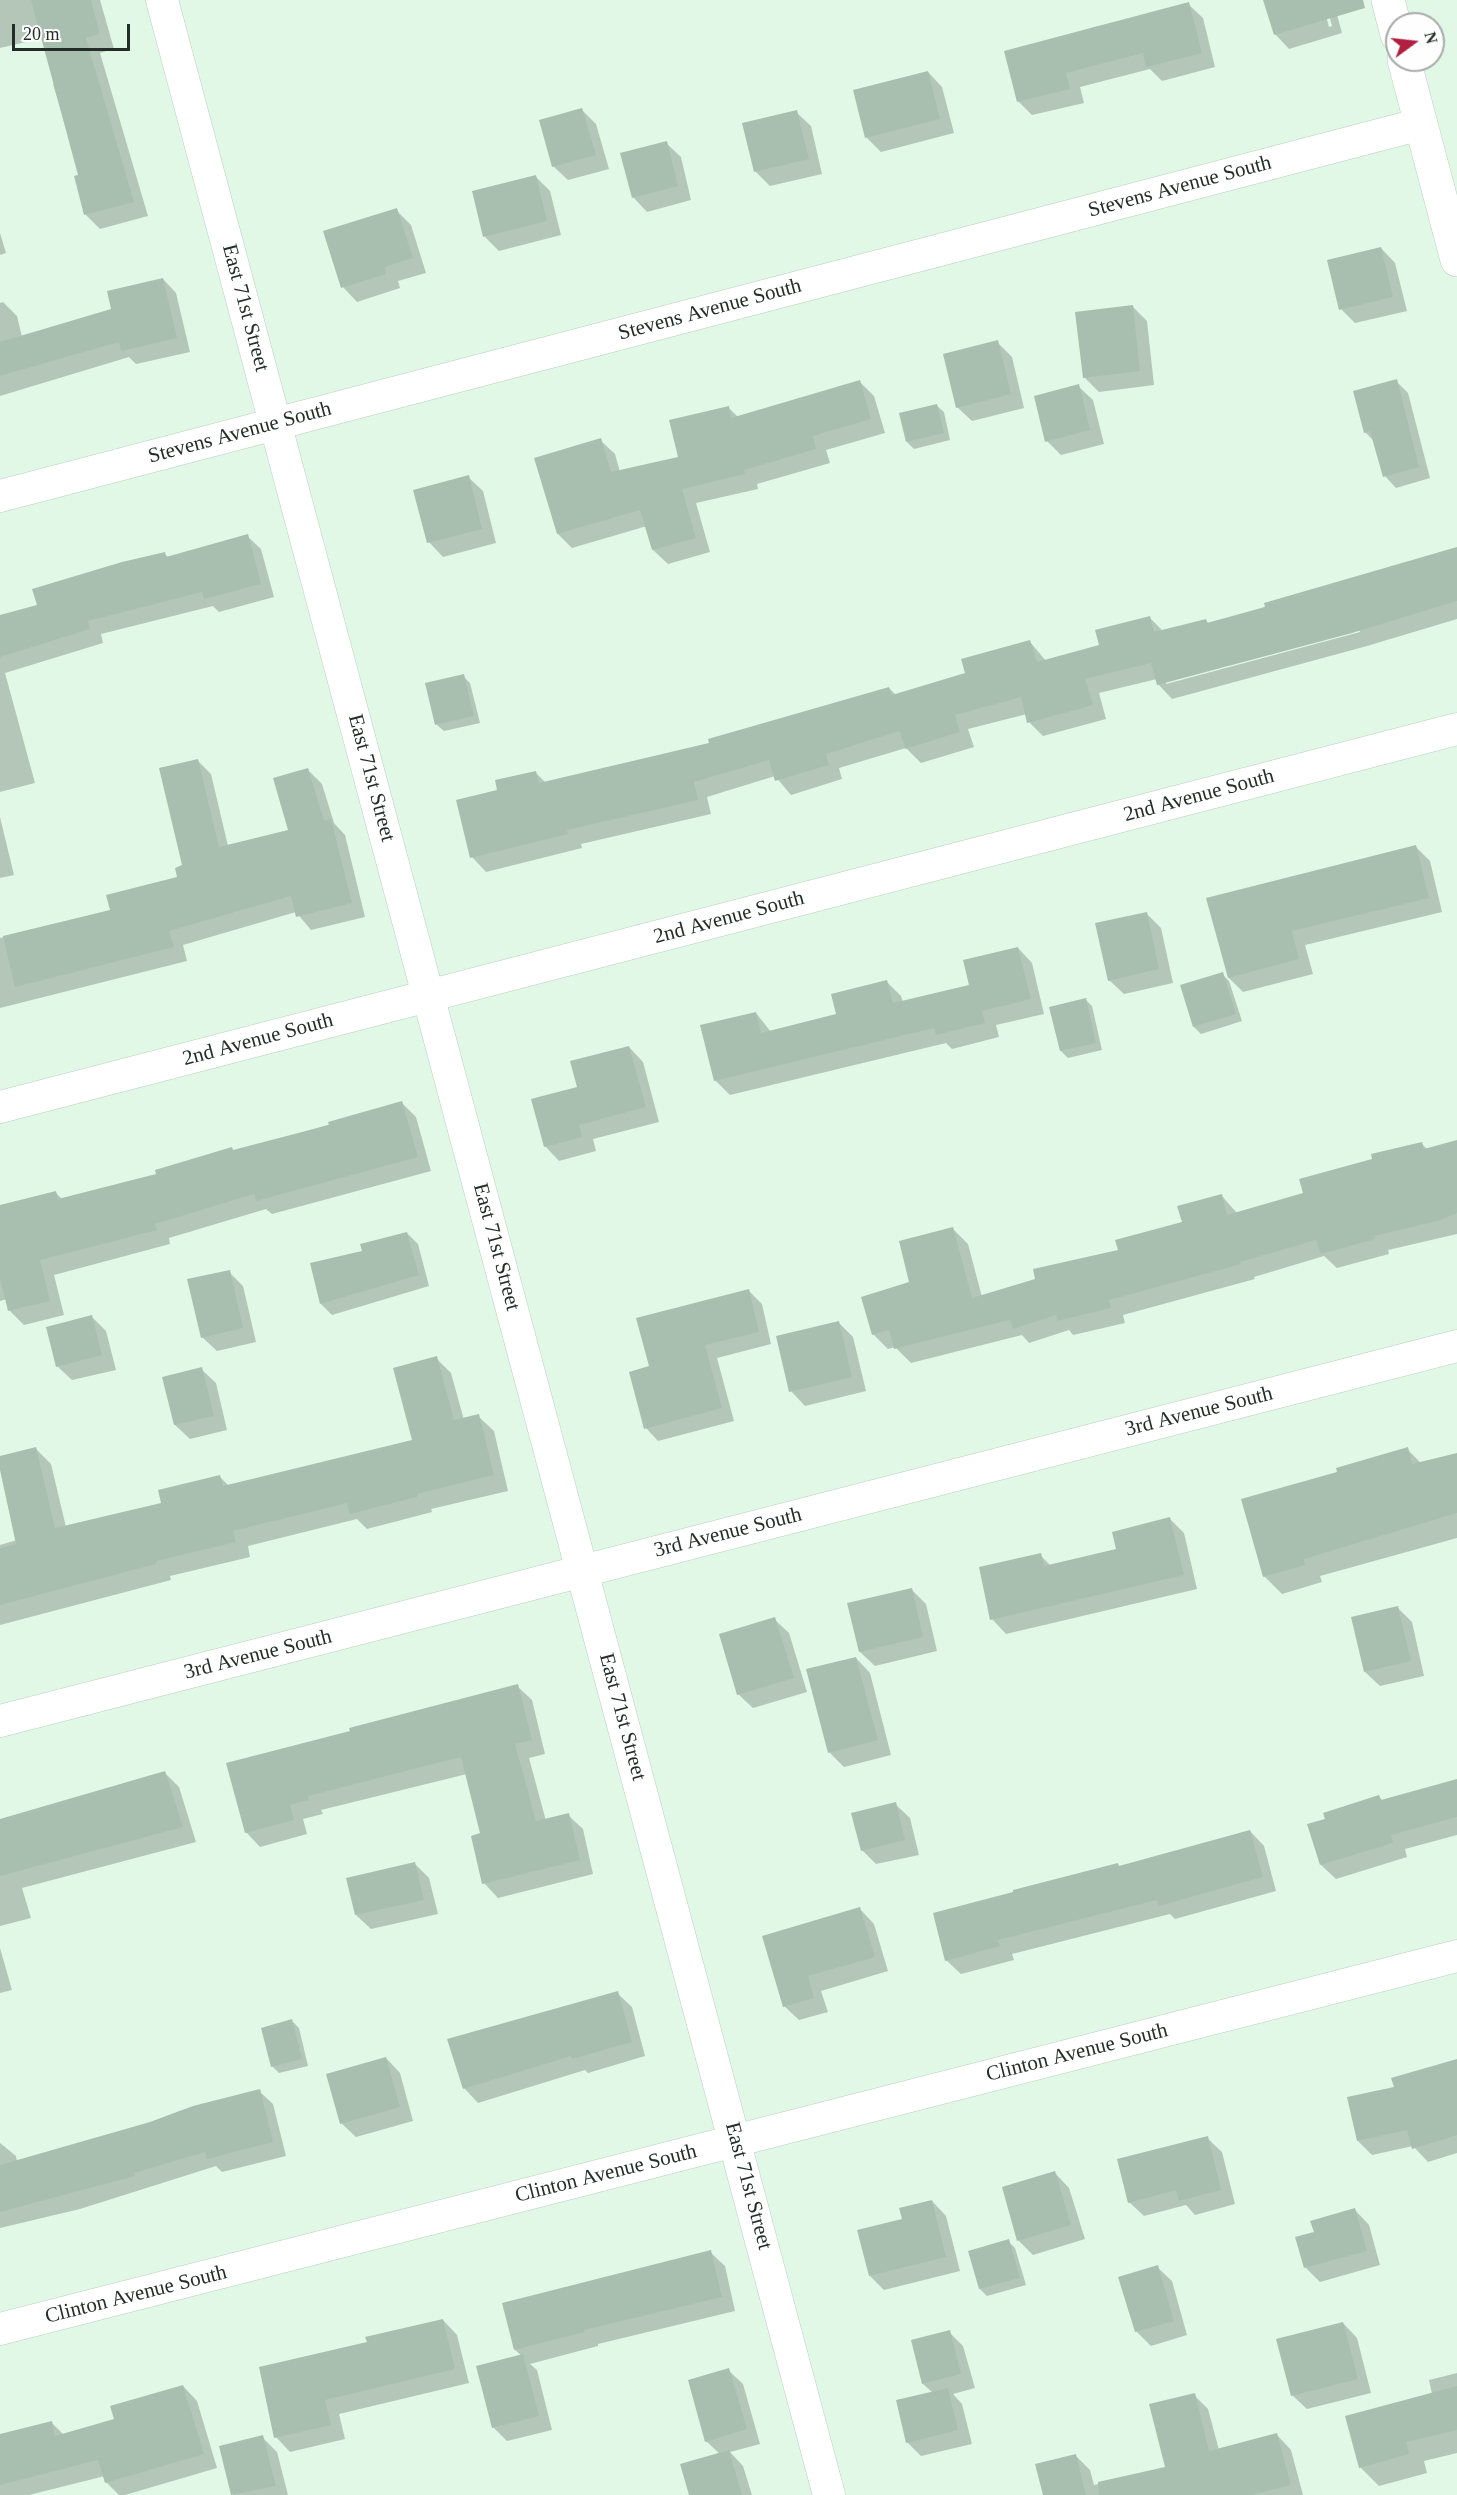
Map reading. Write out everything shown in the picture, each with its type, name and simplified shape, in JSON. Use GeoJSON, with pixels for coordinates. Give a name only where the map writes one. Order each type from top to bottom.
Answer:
{"type":"FeatureCollection","features":[{"type":"Feature","properties":{"kind":"street","name":"East 71st Street"},"geometry":{"type":"LineString","coordinates":[[162,0],[830,2495]]}},
{"type":"Feature","properties":{"kind":"street"},"geometry":{"type":"LineString","coordinates":[[1407,72],[1457,260]]}},
{"type":"Feature","properties":{"kind":"street","name":"Stevens Avenue South"},"geometry":{"type":"LineString","coordinates":[[0,496],[1420,124]]}},
{"type":"Feature","properties":{"kind":"street","name":"2nd Avenue South"},"geometry":{"type":"LineString","coordinates":[[0,1107],[1457,729]]}},
{"type":"Feature","properties":{"kind":"street","name":"3rd Avenue South"},"geometry":{"type":"LineString","coordinates":[[0,1721],[1457,1346]]}},
{"type":"Feature","properties":{"kind":"street","name":"Clinton Avenue South"},"geometry":{"type":"LineString","coordinates":[[0,2330],[1457,1956]]}},
{"type":"Feature","properties":{"kind":"building"},"geometry":{"type":"Polygon","coordinates":[[[31,0],[91,0],[100,34],[86,38],[134,202],[84,215],[74,176],[78,175],[31,0]]]}},
{"type":"Feature","properties":{"kind":"building"},"geometry":{"type":"Polygon","coordinates":[[[1263,0],[1363,0],[1365,8],[1274,35],[1263,0]]]}},
{"type":"Feature","properties":{"kind":"building"},"geometry":{"type":"Polygon","coordinates":[[[1189,2],[1202,53],[1146,67],[1143,53],[1066,73],[1070,89],[1017,102],[1004,51],[1189,2]]]}},
{"type":"Feature","properties":{"kind":"building"},"geometry":{"type":"Polygon","coordinates":[[[928,71],[940,119],[865,138],[853,90],[928,71]]]}},
{"type":"Feature","properties":{"kind":"building"},"geometry":{"type":"Polygon","coordinates":[[[582,108],[596,155],[552,167],[539,120],[582,108]]]}},
{"type":"Feature","properties":{"kind":"building"},"geometry":{"type":"Polygon","coordinates":[[[797,110],[809,159],[754,172],[742,123],[797,110]]]}},
{"type":"Feature","properties":{"kind":"building"},"geometry":{"type":"Polygon","coordinates":[[[667,141],[678,186],[632,198],[620,153],[667,141]]]}},
{"type":"Feature","properties":{"kind":"building"},"geometry":{"type":"Polygon","coordinates":[[[536,175],[547,221],[483,237],[472,191],[536,175]]]}},
{"type":"Feature","properties":{"kind":"building"},"geometry":{"type":"Polygon","coordinates":[[[397,208],[413,258],[385,267],[386,274],[341,288],[323,231],[397,208]]]}},
{"type":"Feature","properties":{"kind":"building"},"geometry":{"type":"Polygon","coordinates":[[[1381,247],[1393,297],[1339,310],[1327,260],[1381,247]]]}},
{"type":"Feature","properties":{"kind":"building"},"geometry":{"type":"Polygon","coordinates":[[[163,278],[177,338],[121,351],[119,342],[0,376],[0,342],[111,309],[107,291],[163,278]]]}},
{"type":"Feature","properties":{"kind":"building"},"geometry":{"type":"Polygon","coordinates":[[[1133,305],[1140,371],[1083,378],[1075,312],[1133,305]]]}},
{"type":"Feature","properties":{"kind":"building"},"geometry":{"type":"Polygon","coordinates":[[[998,340],[1011,394],[956,408],[943,354],[998,340]]]}},
{"type":"Feature","properties":{"kind":"building"},"geometry":{"type":"Polygon","coordinates":[[[1397,379],[1419,467],[1383,477],[1370,431],[1364,433],[1353,391],[1397,379]]]}},
{"type":"Feature","properties":{"kind":"building"},"geometry":{"type":"Polygon","coordinates":[[[860,380],[871,419],[813,436],[816,449],[744,470],[745,474],[682,489],[696,538],[652,550],[640,510],[557,534],[534,458],[601,438],[611,472],[678,457],[669,420],[729,406],[731,418],[860,380]]]}},
{"type":"Feature","properties":{"kind":"building"},"geometry":{"type":"Polygon","coordinates":[[[1079,384],[1090,430],[1045,442],[1034,396],[1079,384]]]}},
{"type":"Feature","properties":{"kind":"building"},"geometry":{"type":"Polygon","coordinates":[[[937,404],[944,433],[906,442],[899,413],[937,404]]]}},
{"type":"Feature","properties":{"kind":"building"},"geometry":{"type":"Polygon","coordinates":[[[469,475],[482,529],[427,543],[413,490],[469,475]]]}},
{"type":"Feature","properties":{"kind":"building"},"geometry":{"type":"Polygon","coordinates":[[[248,534],[261,584],[204,599],[202,592],[88,621],[90,629],[0,657],[0,615],[37,605],[32,589],[122,562],[165,552],[166,557],[248,534]]]}},
{"type":"Feature","properties":{"kind":"building"},"geometry":{"type":"Polygon","coordinates":[[[1457,547],[1457,601],[1352,633],[1157,685],[1151,663],[1085,679],[1093,705],[1027,723],[1021,697],[955,715],[960,732],[905,749],[900,731],[826,754],[829,765],[775,781],[769,760],[694,782],[698,800],[567,830],[568,834],[470,858],[456,800],[497,790],[495,780],[536,771],[539,783],[709,743],[708,739],[889,687],[892,695],[965,673],[961,659],[1030,640],[1037,662],[1099,645],[1095,630],[1150,616],[1154,632],[1206,619],[1207,623],[1265,607],[1264,603],[1457,547]]]}},
{"type":"Feature","properties":{"kind":"building"},"geometry":{"type":"Polygon","coordinates":[[[464,674],[474,716],[435,725],[425,683],[464,674]]]}},
{"type":"Feature","properties":{"kind":"building"},"geometry":{"type":"Polygon","coordinates":[[[198,759],[219,847],[288,830],[273,778],[308,768],[324,821],[331,819],[352,903],[296,917],[291,896],[169,931],[174,947],[15,987],[3,936],[110,910],[106,895],[177,877],[175,868],[182,865],[159,768],[198,759]]]}},
{"type":"Feature","properties":{"kind":"building"},"geometry":{"type":"Polygon","coordinates":[[[1416,845],[1429,898],[1292,931],[1299,959],[1228,978],[1206,898],[1416,845]]]}},
{"type":"Feature","properties":{"kind":"building"},"geometry":{"type":"Polygon","coordinates":[[[1147,912],[1159,969],[1108,981],[1095,923],[1147,912]]]}},
{"type":"Feature","properties":{"kind":"building"},"geometry":{"type":"Polygon","coordinates":[[[1018,947],[1031,999],[982,1011],[985,1023],[936,1035],[934,1028],[714,1081],[700,1025],[756,1012],[761,1033],[836,1014],[831,994],[887,980],[893,1003],[969,985],[963,960],[1018,947]]]}},
{"type":"Feature","properties":{"kind":"building"},"geometry":{"type":"Polygon","coordinates":[[[1223,972],[1236,1014],[1193,1027],[1180,985],[1223,972]]]}},
{"type":"Feature","properties":{"kind":"building"},"geometry":{"type":"Polygon","coordinates":[[[1086,998],[1096,1043],[1060,1051],[1049,1007],[1086,998]]]}},
{"type":"Feature","properties":{"kind":"building"},"geometry":{"type":"Polygon","coordinates":[[[629,1046],[646,1107],[579,1125],[582,1137],[544,1147],[531,1099],[577,1087],[570,1061],[629,1046]]]}},
{"type":"Feature","properties":{"kind":"building"},"geometry":{"type":"Polygon","coordinates":[[[402,1101],[418,1157],[256,1201],[254,1194],[155,1224],[157,1230],[40,1260],[50,1301],[8,1311],[0,1278],[0,1205],[56,1191],[58,1199],[156,1174],[155,1170],[232,1147],[233,1150],[329,1125],[328,1122],[402,1101]]]}},
{"type":"Feature","properties":{"kind":"building"},"geometry":{"type":"Polygon","coordinates":[[[1457,1140],[1457,1213],[1441,1220],[1374,1236],[1375,1239],[1321,1254],[1316,1240],[1240,1262],[1241,1264],[1109,1300],[1111,1308],[1057,1321],[1056,1315],[1013,1329],[1010,1320],[894,1349],[889,1330],[872,1335],[861,1297],[909,1282],[899,1241],[953,1227],[972,1298],[1035,1279],[1033,1269],[1118,1250],[1115,1240],[1182,1222],[1177,1206],[1222,1194],[1227,1215],[1303,1193],[1299,1179],[1372,1159],[1371,1154],[1422,1142],[1424,1149],[1457,1140]]]}},
{"type":"Feature","properties":{"kind":"building"},"geometry":{"type":"Polygon","coordinates":[[[407,1232],[419,1275],[320,1304],[310,1263],[362,1251],[360,1244],[407,1232]]]}},
{"type":"Feature","properties":{"kind":"building"},"geometry":{"type":"Polygon","coordinates":[[[230,1270],[243,1328],[201,1338],[187,1279],[230,1270]]]}},
{"type":"Feature","properties":{"kind":"building"},"geometry":{"type":"Polygon","coordinates":[[[749,1289],[759,1332],[705,1345],[722,1408],[644,1429],[629,1372],[649,1366],[636,1318],[749,1289]]]}},
{"type":"Feature","properties":{"kind":"building"},"geometry":{"type":"Polygon","coordinates":[[[92,1315],[102,1355],[56,1367],[46,1327],[92,1315]]]}},
{"type":"Feature","properties":{"kind":"building"},"geometry":{"type":"Polygon","coordinates":[[[839,1321],[852,1377],[789,1392],[776,1336],[839,1321]]]}},
{"type":"Feature","properties":{"kind":"building"},"geometry":{"type":"Polygon","coordinates":[[[437,1356],[454,1420],[479,1414],[494,1475],[350,1514],[347,1503],[233,1531],[236,1542],[156,1561],[156,1564],[0,1605],[0,1548],[16,1544],[0,1470],[0,1456],[36,1447],[55,1528],[161,1503],[158,1490],[220,1475],[223,1486],[412,1440],[393,1368],[437,1356]]]}},
{"type":"Feature","properties":{"kind":"building"},"geometry":{"type":"Polygon","coordinates":[[[202,1367],[214,1416],[174,1425],[162,1377],[202,1367]]]}},
{"type":"Feature","properties":{"kind":"building"},"geometry":{"type":"Polygon","coordinates":[[[1408,1447],[1412,1464],[1457,1453],[1457,1513],[1304,1559],[1305,1565],[1263,1577],[1241,1499],[1337,1472],[1336,1468],[1408,1447]]]}},
{"type":"Feature","properties":{"kind":"building"},"geometry":{"type":"Polygon","coordinates":[[[1170,1517],[1184,1575],[990,1620],[979,1567],[1041,1553],[1044,1566],[1116,1549],[1112,1532],[1170,1517]]]}},
{"type":"Feature","properties":{"kind":"building"},"geometry":{"type":"Polygon","coordinates":[[[912,1588],[923,1637],[859,1652],[847,1603],[912,1588]]]}},
{"type":"Feature","properties":{"kind":"building"},"geometry":{"type":"Polygon","coordinates":[[[1398,1606],[1411,1661],[1364,1672],[1351,1617],[1398,1606]]]}},
{"type":"Feature","properties":{"kind":"building"},"geometry":{"type":"Polygon","coordinates":[[[775,1617],[794,1678],[737,1695],[719,1634],[775,1617]]]}},
{"type":"Feature","properties":{"kind":"building"},"geometry":{"type":"Polygon","coordinates":[[[856,1657],[878,1740],[828,1753],[806,1669],[856,1657]]]}},
{"type":"Feature","properties":{"kind":"building"},"geometry":{"type":"Polygon","coordinates":[[[518,1684],[532,1740],[515,1744],[536,1821],[569,1813],[580,1860],[482,1884],[471,1836],[480,1833],[461,1757],[308,1796],[309,1800],[290,1805],[294,1820],[245,1833],[226,1763],[518,1684]]]}},
{"type":"Feature","properties":{"kind":"building"},"geometry":{"type":"Polygon","coordinates":[[[165,1771],[183,1827],[0,1876],[0,1819],[165,1771]]]}},
{"type":"Feature","properties":{"kind":"building"},"geometry":{"type":"Polygon","coordinates":[[[1457,1779],[1457,1817],[1391,1835],[1393,1843],[1320,1865],[1307,1824],[1325,1819],[1323,1813],[1379,1795],[1381,1800],[1457,1779]]]}},
{"type":"Feature","properties":{"kind":"building"},"geometry":{"type":"Polygon","coordinates":[[[896,1802],[905,1840],[861,1851],[851,1813],[896,1802]]]}},
{"type":"Feature","properties":{"kind":"building"},"geometry":{"type":"Polygon","coordinates":[[[1250,1830],[1263,1877],[1159,1906],[1157,1900],[998,1940],[1000,1946],[945,1961],[933,1913],[1013,1892],[1013,1890],[1118,1863],[1119,1866],[1250,1830]]]}},
{"type":"Feature","properties":{"kind":"building"},"geometry":{"type":"Polygon","coordinates":[[[415,1862],[424,1900],[355,1915],[346,1878],[415,1862]]]}},
{"type":"Feature","properties":{"kind":"building"},"geometry":{"type":"Polygon","coordinates":[[[860,1907],[875,1957],[808,1976],[814,1998],[783,2007],[762,1936],[860,1907]]]}},
{"type":"Feature","properties":{"kind":"building"},"geometry":{"type":"Polygon","coordinates":[[[618,1991],[632,2042],[572,2059],[571,2056],[463,2089],[447,2039],[618,1991]]]}},
{"type":"Feature","properties":{"kind":"building"},"geometry":{"type":"Polygon","coordinates":[[[292,2019],[302,2059],[271,2067],[261,2028],[292,2019]]]}},
{"type":"Feature","properties":{"kind":"building"},"geometry":{"type":"Polygon","coordinates":[[[386,2057],[400,2107],[340,2124],[326,2074],[386,2057]]]}},
{"type":"Feature","properties":{"kind":"building"},"geometry":{"type":"Polygon","coordinates":[[[1457,2059],[1457,2135],[1412,2149],[1407,2130],[1357,2141],[1347,2097],[1394,2087],[1391,2078],[1457,2059]]]}},
{"type":"Feature","properties":{"kind":"building"},"geometry":{"type":"Polygon","coordinates":[[[260,2089],[273,2142],[207,2159],[205,2152],[134,2173],[135,2176],[0,2212],[0,2165],[150,2122],[193,2106],[260,2089]]]}},
{"type":"Feature","properties":{"kind":"building"},"geometry":{"type":"Polygon","coordinates":[[[1208,2136],[1221,2190],[1179,2201],[1176,2190],[1128,2203],[1117,2159],[1208,2136]]]}},
{"type":"Feature","properties":{"kind":"building"},"geometry":{"type":"Polygon","coordinates":[[[1055,2171],[1071,2225],[1017,2241],[1002,2187],[1055,2171]]]}},
{"type":"Feature","properties":{"kind":"building"},"geometry":{"type":"Polygon","coordinates":[[[932,2200],[946,2257],[869,2276],[857,2230],[902,2219],[899,2208],[932,2200]]]}},
{"type":"Feature","properties":{"kind":"building"},"geometry":{"type":"Polygon","coordinates":[[[1355,2208],[1367,2251],[1304,2268],[1295,2237],[1314,2232],[1310,2221],[1355,2208]]]}},
{"type":"Feature","properties":{"kind":"building"},"geometry":{"type":"Polygon","coordinates":[[[1009,2239],[1020,2278],[979,2289],[968,2251],[1009,2239]]]}},
{"type":"Feature","properties":{"kind":"building"},"geometry":{"type":"Polygon","coordinates":[[[711,2250],[722,2297],[584,2330],[585,2332],[514,2350],[502,2303],[711,2250]]]}},
{"type":"Feature","properties":{"kind":"building"},"geometry":{"type":"Polygon","coordinates":[[[1158,2265],[1174,2321],[1135,2332],[1118,2277],[1158,2265]]]}},
{"type":"Feature","properties":{"kind":"building"},"geometry":{"type":"Polygon","coordinates":[[[443,2319],[455,2369],[325,2400],[331,2425],[274,2438],[259,2367],[367,2342],[365,2337],[443,2319]]]}},
{"type":"Feature","properties":{"kind":"building"},"geometry":{"type":"Polygon","coordinates":[[[1343,2322],[1358,2379],[1291,2396],[1276,2339],[1343,2322]]]}},
{"type":"Feature","properties":{"kind":"building"},"geometry":{"type":"Polygon","coordinates":[[[950,2330],[961,2374],[922,2384],[911,2340],[950,2330]]]}},
{"type":"Feature","properties":{"kind":"building"},"geometry":{"type":"Polygon","coordinates":[[[523,2354],[539,2416],[492,2428],[476,2366],[523,2354]]]}},
{"type":"Feature","properties":{"kind":"building"},"geometry":{"type":"Polygon","coordinates":[[[729,2368],[747,2429],[705,2442],[688,2380],[729,2368]]]}},
{"type":"Feature","properties":{"kind":"building"},"geometry":{"type":"Polygon","coordinates":[[[183,2385],[204,2454],[105,2483],[98,2460],[0,2485],[0,2434],[52,2421],[55,2436],[114,2419],[110,2406],[183,2385]]]}},
{"type":"Feature","properties":{"kind":"building"},"geometry":{"type":"Polygon","coordinates":[[[1457,2386],[1457,2430],[1406,2442],[1409,2454],[1359,2468],[1345,2416],[1457,2386]]]}},
{"type":"Feature","properties":{"kind":"building"},"geometry":{"type":"Polygon","coordinates":[[[948,2388],[958,2430],[906,2443],[896,2400],[948,2388]]]}},
{"type":"Feature","properties":{"kind":"building"},"geometry":{"type":"Polygon","coordinates":[[[1195,2393],[1209,2451],[1277,2433],[1291,2485],[1251,2495],[1099,2495],[1098,2482],[1165,2467],[1149,2404],[1195,2393]]]}},
{"type":"Feature","properties":{"kind":"building"},"geometry":{"type":"Polygon","coordinates":[[[263,2435],[276,2486],[231,2495],[219,2446],[263,2435]]]}},
{"type":"Feature","properties":{"kind":"building"},"geometry":{"type":"Polygon","coordinates":[[[729,2450],[742,2495],[689,2495],[680,2464],[729,2450]]]}},
{"type":"Feature","properties":{"kind":"building"},"geometry":{"type":"Polygon","coordinates":[[[1076,2454],[1086,2495],[1043,2495],[1035,2464],[1076,2454]]]}}]}
